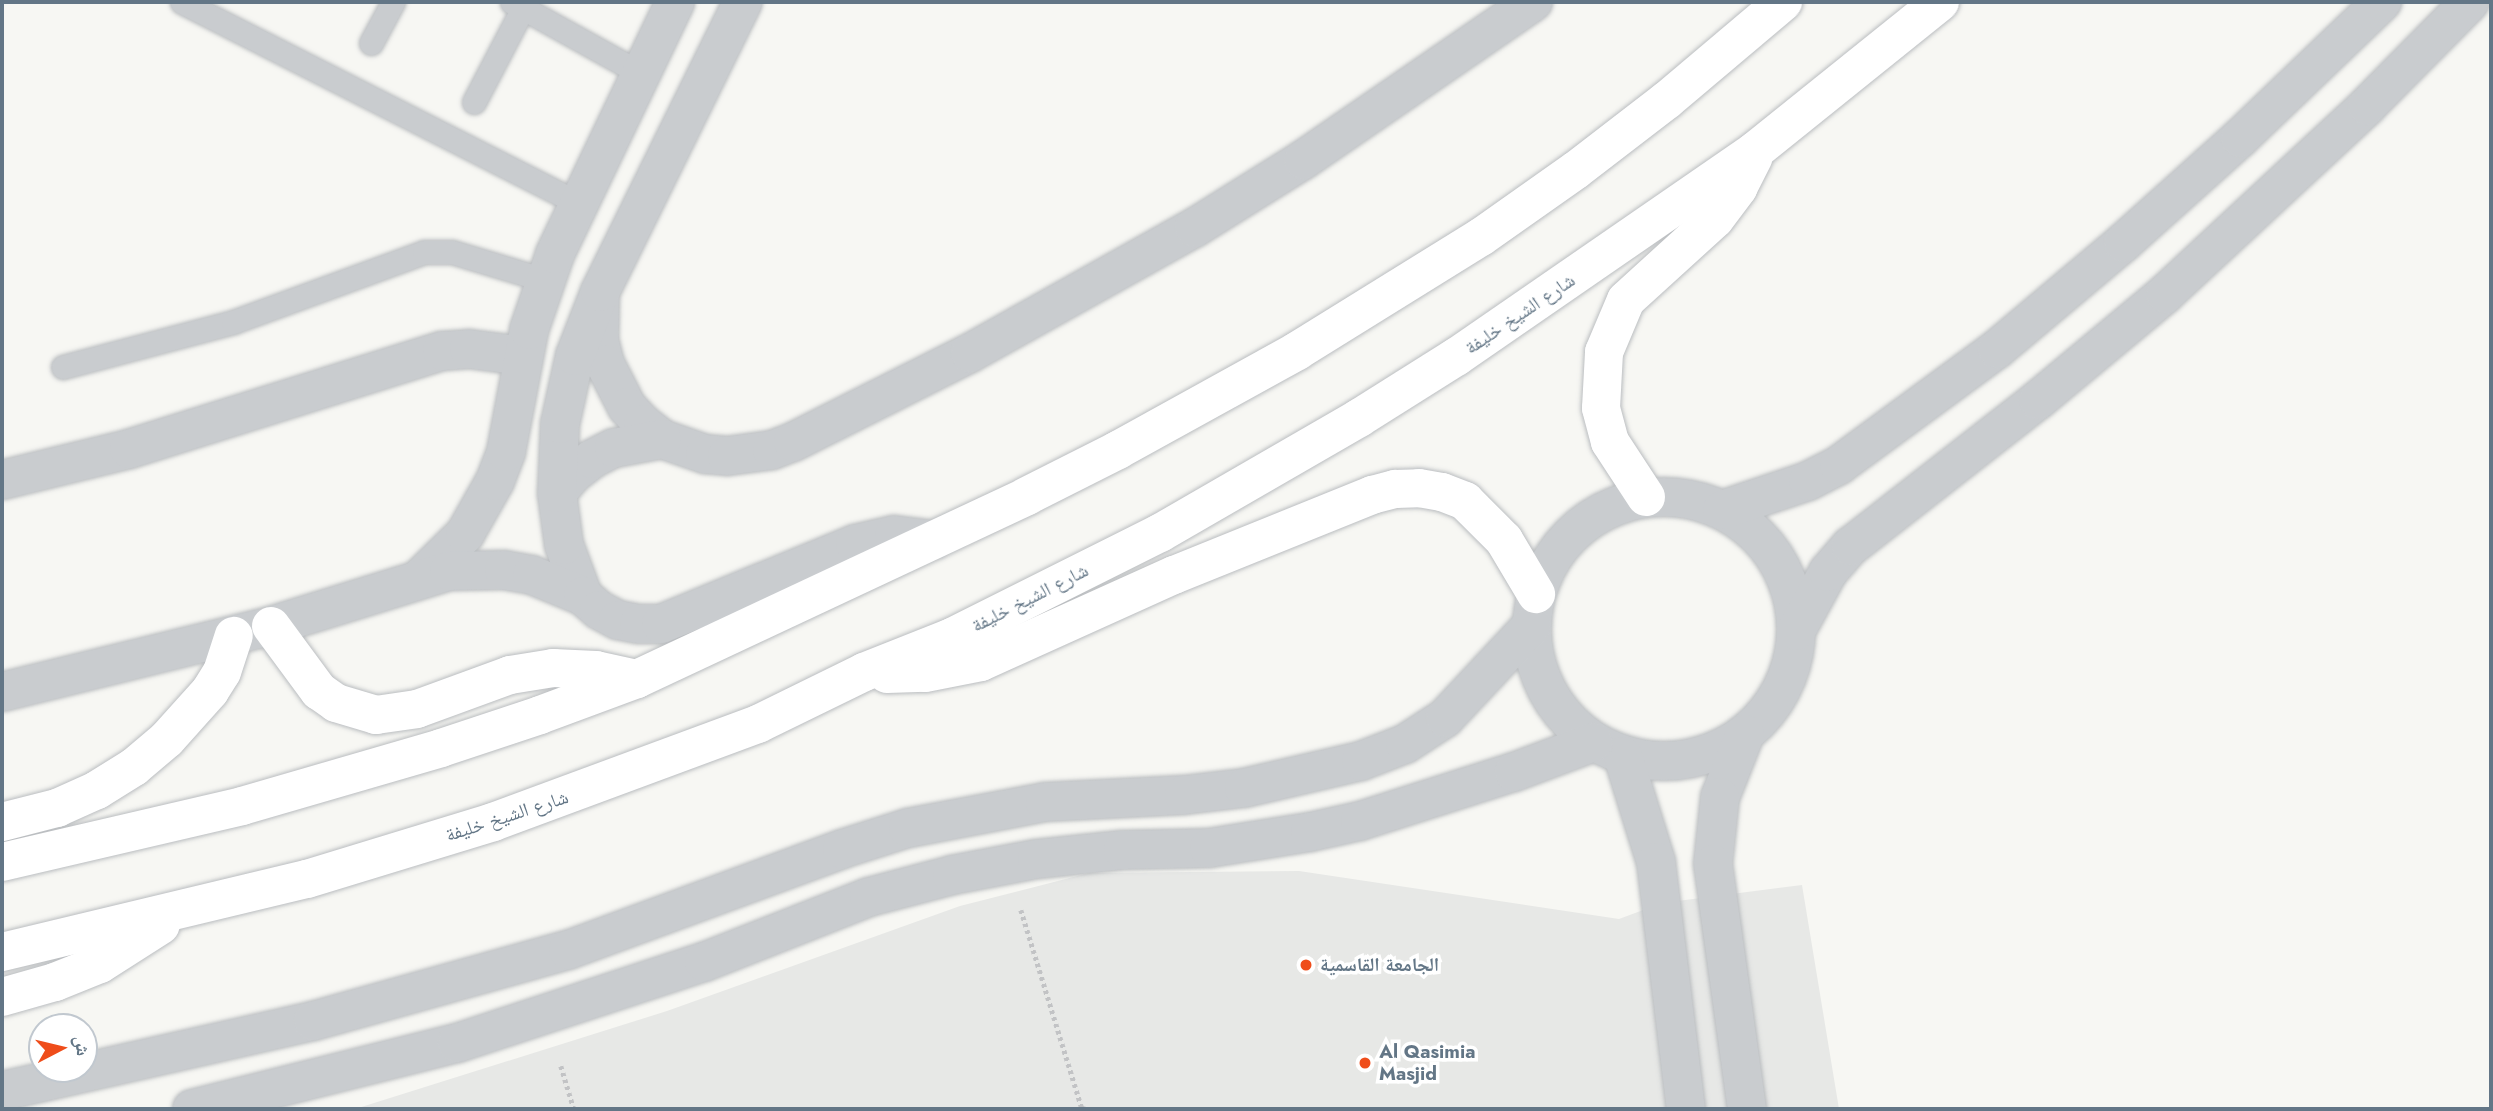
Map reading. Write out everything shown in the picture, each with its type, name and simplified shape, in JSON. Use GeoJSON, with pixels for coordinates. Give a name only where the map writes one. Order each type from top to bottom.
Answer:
{"type":"FeatureCollection","features":[{"type":"Feature","properties":{"kind":"highway"},"geometry":{"type":"LineString","coordinates":[[2,862],[141,831],[342,778],[515,723],[637,679],[935,540],[1118,450],[1384,298],[1481,237],[1576,170],[1667,100],[1783,2]]}},
{"type":"Feature","properties":{"kind":"highway","name":"شارع الشيخ خليفة"},"geometry":{"type":"LineString","coordinates":[[2,951],[181,911],[402,851],[581,791],[758,724],[864,673],[964,632],[1160,533],[1260,477],[1456,357],[1756,150],[1940,2]]}},
{"type":"Feature","properties":{"kind":"highway"},"geometry":{"type":"LineString","coordinates":[[1646,497],[1610,442],[1601,408],[1604,352],[1626,300],[1721,212],[1738,188],[1756,150]]}},
{"type":"Feature","properties":{"kind":"highway"},"geometry":{"type":"LineString","coordinates":[[864,673],[925,673],[981,662],[1174,575],[1395,489],[1431,490],[1465,501],[1504,540],[1534,610]]}},
{"type":"Feature","properties":{"kind":"highway"},"geometry":{"type":"LineString","coordinates":[[271,626],[319,691],[336,703],[376,715],[417,709],[510,675],[553,668],[596,670],[637,679]]}},
{"type":"Feature","properties":{"kind":"highway"},"geometry":{"type":"LineString","coordinates":[[2,822],[57,808],[97,790],[134,767],[167,739],[210,691],[222,672],[234,636]]}},
{"type":"Feature","properties":{"kind":"highway"},"geometry":{"type":"LineString","coordinates":[[2,997],[55,982],[100,964],[142,940],[181,911]]}},
{"type":"Feature","properties":{"kind":"street"},"geometry":{"type":"LineString","coordinates":[[421,577],[465,534],[495,481],[506,452],[523,356],[545,281],[577,202],[675,2]]}},
{"type":"Feature","properties":{"kind":"street"},"geometry":{"type":"LineString","coordinates":[[583,596],[564,545],[557,493],[557,458],[566,390],[575,356],[600,292],[743,2]]}},
{"type":"Feature","properties":{"kind":"street"},"geometry":{"type":"LineString","coordinates":[[600,292],[598,316],[605,363],[627,407],[662,439],[705,454],[727,456],[772,450],[817,430],[1026,323],[1194,228],[1314,153],[1534,2]]}},
{"type":"Feature","properties":{"kind":"street"},"geometry":{"type":"LineString","coordinates":[[1722,510],[1808,481],[1839,465],[1997,349],[2123,243],[2240,138],[2382,2]]}},
{"type":"Feature","properties":{"kind":"street"},"geometry":{"type":"LineString","coordinates":[[1796,631],[1828,572],[1851,546],[2038,400],[2165,294],[2367,106],[2470,2]]}},
{"type":"Feature","properties":{"kind":"street"},"geometry":{"type":"LineString","coordinates":[[2,480],[129,449],[442,351],[496,350],[523,356]]}},
{"type":"Feature","properties":{"kind":"street"},"geometry":{"type":"LineString","coordinates":[[557,493],[573,474],[592,459],[614,448],[662,439]]}},
{"type":"Feature","properties":{"kind":"street"},"geometry":{"type":"LineString","coordinates":[[1672,496],[1698,500],[1722,510],[1747,526],[1761,540],[1784,573],[1793,601],[1796,631],[1793,660],[1782,689],[1767,714],[1745,734],[1718,751],[1687,760],[1654,762],[1608,749],[1572,724],[1555,704],[1542,679],[1534,653],[1534,610],[1545,570],[1577,529],[1610,509],[1646,497],[1672,496]]}},
{"type":"Feature","properties":{"kind":"street"},"geometry":{"type":"LineString","coordinates":[[2,692],[271,626],[421,577],[449,571],[504,570],[545,579],[583,596],[599,610],[618,620],[661,624],[855,544],[894,535],[935,540]]}},
{"type":"Feature","properties":{"kind":"street"},"geometry":{"type":"LineString","coordinates":[[2,1091],[313,1021],[556,953],[908,828],[1045,802],[1184,795],[1244,788],[1361,761],[1405,744],[1445,718],[1534,610]]}},
{"type":"Feature","properties":{"kind":"street"},"geometry":{"type":"LineString","coordinates":[[1745,734],[1720,797],[1713,864],[1747,1109]]}},
{"type":"Feature","properties":{"kind":"street"},"geometry":{"type":"LineString","coordinates":[[192,1109],[332,1076],[544,1016],[704,962],[869,897],[952,875],[1037,859],[1123,850],[1209,848],[1310,832],[1360,821],[1514,772],[1608,749]]}},
{"type":"Feature","properties":{"kind":"street"},"geometry":{"type":"LineString","coordinates":[[1608,749],[1656,862],[1686,1109]]}},
{"type":"Feature","properties":{"kind":"lane"},"geometry":{"type":"LineString","coordinates":[[182,2],[577,202]]}},
{"type":"Feature","properties":{"kind":"lane"},"geometry":{"type":"LineString","coordinates":[[371,43],[393,2]]}},
{"type":"Feature","properties":{"kind":"lane"},"geometry":{"type":"LineString","coordinates":[[474,102],[521,4],[640,73]]}},
{"type":"Feature","properties":{"kind":"lane"},"geometry":{"type":"LineString","coordinates":[[63,367],[233,322],[424,252],[452,252],[545,281]]}},
{"type":"Feature","properties":{"kind":"path"},"geometry":{"type":"LineString","coordinates":[[1021,910],[1082,1108],[1086,1109]]}},
{"type":"Feature","properties":{"kind":"path"},"geometry":{"type":"LineString","coordinates":[[561,1066],[575,1109]]}},
{"type":"Feature","properties":{"kind":"shaded area","name":"الجامعة القاسمية"},"geometry":{"type":"Polygon","coordinates":[[[1299,871],[1619,919],[1662,903],[1802,885],[1839,1109],[355,1109],[667,1011],[960,906],[1089,873],[1299,871]]]}},
{"type":"Feature","properties":{"kind":"place","name":"الجامعة القاسمية"},"geometry":{"type":"Point","coordinates":[1306,965]}},
{"type":"Feature","properties":{"kind":"place","name":"Al Qasimia Masjid"},"geometry":{"type":"Point","coordinates":[1365,1063]}}]}
